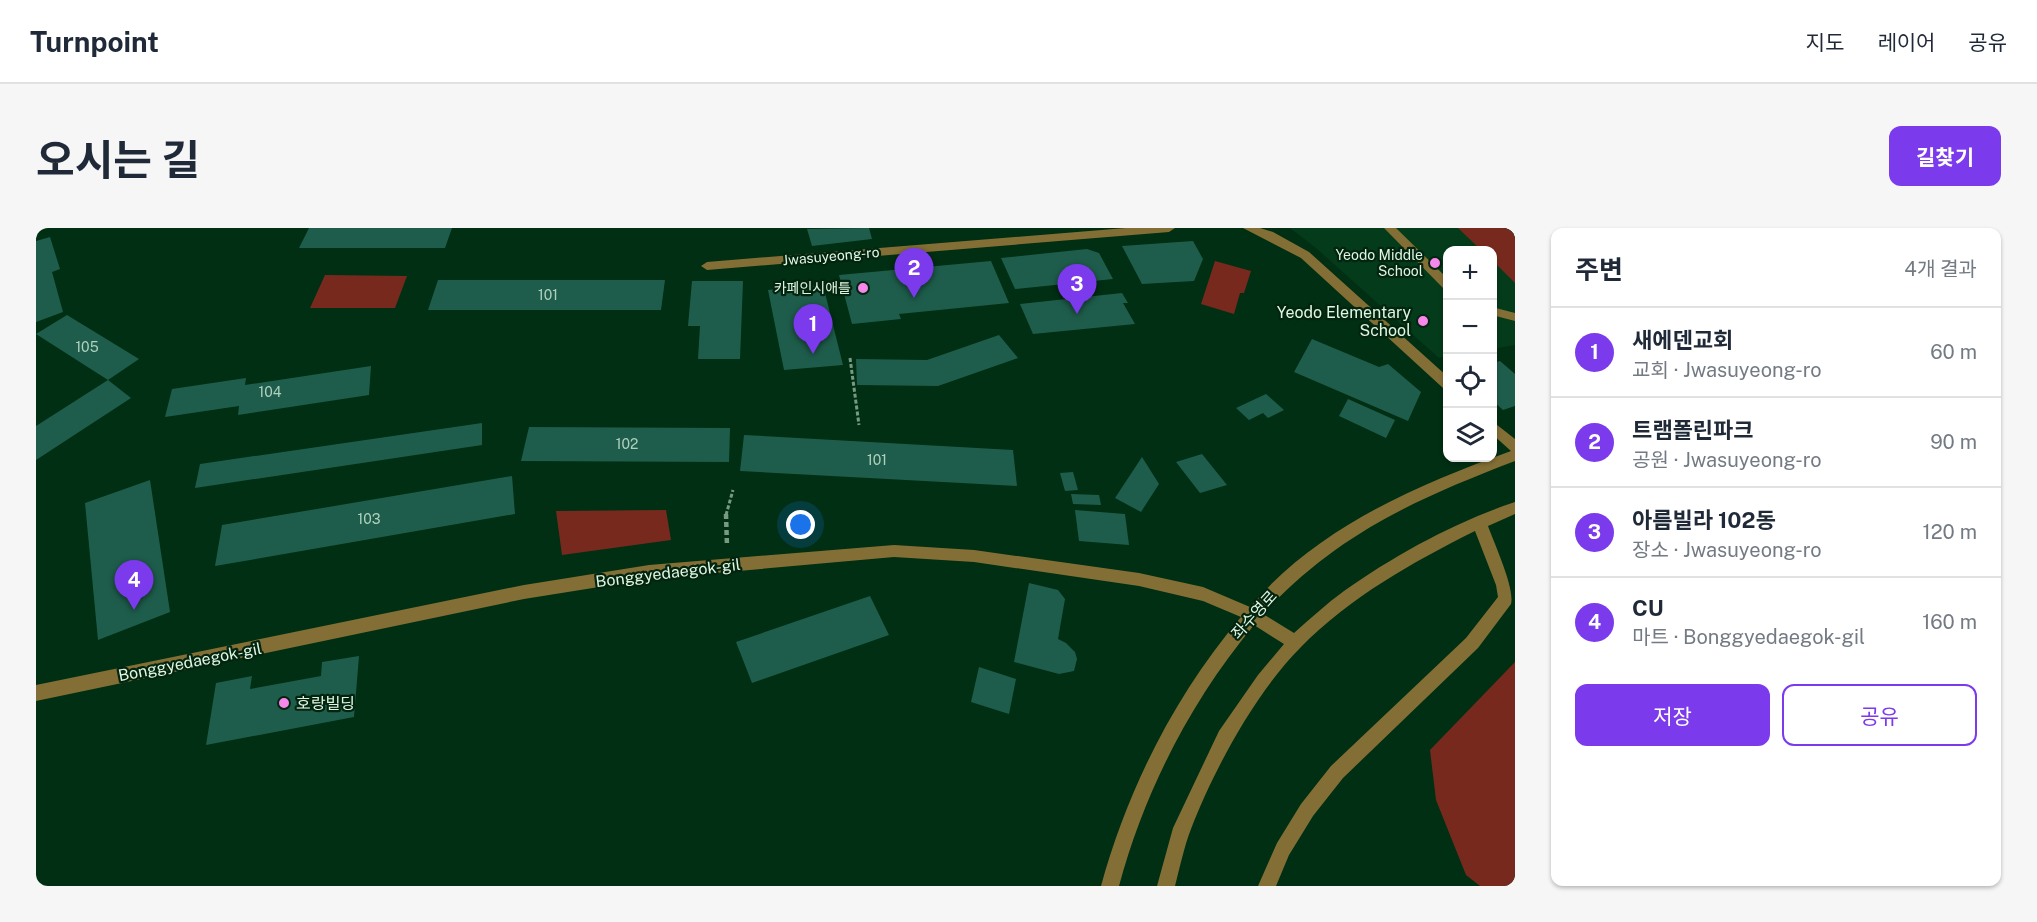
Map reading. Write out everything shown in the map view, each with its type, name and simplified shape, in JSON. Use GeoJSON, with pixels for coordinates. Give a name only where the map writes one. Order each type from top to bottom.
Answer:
{"type":"FeatureCollection","features":[{"type":"Feature","properties":{"kind":"street","name":"Jwasuyeong-ro"},"geometry":{"type":"LineString","coordinates":[[708,266],[1169,228]]}},
{"type":"Feature","properties":{"kind":"street"},"geometry":{"type":"LineString","coordinates":[[1249,228],[1269,235],[1305,255],[1443,380]]}},
{"type":"Feature","properties":{"kind":"street"},"geometry":{"type":"LineString","coordinates":[[1390,228],[1443,281]]}},
{"type":"Feature","properties":{"kind":"street"},"geometry":{"type":"LineString","coordinates":[[1497,312],[1515,317]]}},
{"type":"Feature","properties":{"kind":"street"},"geometry":{"type":"LineString","coordinates":[[1497,431],[1515,447]]}},
{"type":"Feature","properties":{"kind":"street","name":"좌수영로"},"geometry":{"type":"LineString","coordinates":[[1110,886],[1129,823],[1175,723],[1204,678],[1251,614],[1306,563],[1374,515],[1436,485],[1515,456]]}},
{"type":"Feature","properties":{"kind":"street"},"geometry":{"type":"LineString","coordinates":[[1166,886],[1182,828],[1225,737],[1264,680],[1295,642],[1348,597],[1398,565],[1479,523],[1515,508]]}},
{"type":"Feature","properties":{"kind":"street"},"geometry":{"type":"LineString","coordinates":[[1267,886],[1289,839],[1307,810],[1337,772],[1472,643],[1506,599],[1503,585],[1479,523]]}},
{"type":"Feature","properties":{"kind":"street","name":"Bonggyedaegok-gil"},"geometry":{"type":"LineString","coordinates":[[36,693],[524,592],[649,572],[894,551],[928,550],[1154,582],[1221,601],[1251,614],[1295,642]]}},
{"type":"Feature","properties":{"kind":"path"},"geometry":{"type":"LineString","coordinates":[[850,358],[860,425]]}},
{"type":"Feature","properties":{"kind":"path"},"geometry":{"type":"LineString","coordinates":[[727,546],[726,513],[733,490]]}},
{"type":"Feature","properties":{"kind":"shaded area","name":"Yeodo Elementary School"},"geometry":{"type":"Polygon","coordinates":[[[1290,228],[1515,228],[1515,345],[1497,348],[1497,246],[1443,246],[1443,357],[1439,358],[1316,248],[1290,228]]]}},
{"type":"Feature","properties":{"kind":"shaded area"},"geometry":{"type":"Polygon","coordinates":[[[1458,228],[1515,228],[1515,283],[1497,265],[1497,246],[1477,246],[1458,228]]]}},
{"type":"Feature","properties":{"kind":"shaded area"},"geometry":{"type":"Polygon","coordinates":[[[1215,261],[1251,271],[1244,293],[1240,293],[1234,314],[1201,304],[1215,261]]]}},
{"type":"Feature","properties":{"kind":"shaded area"},"geometry":{"type":"Polygon","coordinates":[[[325,275],[407,276],[395,308],[310,308],[325,275]]]}},
{"type":"Feature","properties":{"kind":"shaded area"},"geometry":{"type":"Polygon","coordinates":[[[666,510],[671,540],[562,555],[556,511],[666,510]]]}},
{"type":"Feature","properties":{"kind":"shaded area"},"geometry":{"type":"Polygon","coordinates":[[[1515,662],[1515,886],[1480,886],[1466,875],[1436,800],[1430,750],[1515,662]]]}},
{"type":"Feature","properties":{"kind":"building"},"geometry":{"type":"Polygon","coordinates":[[[309,228],[452,228],[445,248],[299,248],[309,228]]]}},
{"type":"Feature","properties":{"kind":"building"},"geometry":{"type":"Polygon","coordinates":[[[869,228],[872,239],[812,246],[807,229],[869,228]]]}},
{"type":"Feature","properties":{"kind":"building"},"geometry":{"type":"Polygon","coordinates":[[[50,237],[60,269],[52,272],[63,312],[36,322],[36,241],[50,237]]]}},
{"type":"Feature","properties":{"kind":"building"},"geometry":{"type":"Polygon","coordinates":[[[1193,241],[1203,259],[1194,281],[1142,284],[1122,246],[1193,241]]]}},
{"type":"Feature","properties":{"kind":"building"},"geometry":{"type":"Polygon","coordinates":[[[1087,249],[1099,253],[1113,279],[1015,289],[1001,258],[1087,249]]]}},
{"type":"Feature","properties":{"kind":"building"},"geometry":{"type":"Polygon","coordinates":[[[991,261],[1009,303],[899,314],[901,319],[852,324],[839,275],[991,261]]]}},
{"type":"Feature","properties":{"kind":"building"},"geometry":{"type":"Polygon","coordinates":[[[438,280],[665,280],[661,310],[428,310],[438,280]]]}},
{"type":"Feature","properties":{"kind":"building"},"geometry":{"type":"Polygon","coordinates":[[[692,281],[743,281],[740,359],[698,359],[700,326],[688,326],[692,281]]]}},
{"type":"Feature","properties":{"kind":"building"},"geometry":{"type":"Polygon","coordinates":[[[823,285],[843,365],[784,370],[768,290],[823,285]]]}},
{"type":"Feature","properties":{"kind":"building"},"geometry":{"type":"Polygon","coordinates":[[[1122,293],[1128,303],[1123,303],[1135,324],[1033,334],[1020,304],[1122,293]]]}},
{"type":"Feature","properties":{"kind":"building"},"geometry":{"type":"Polygon","coordinates":[[[67,315],[139,359],[108,380],[36,334],[67,315]]]}},
{"type":"Feature","properties":{"kind":"building"},"geometry":{"type":"Polygon","coordinates":[[[999,335],[1018,358],[938,386],[857,385],[856,359],[927,360],[999,335]]]}},
{"type":"Feature","properties":{"kind":"building"},"geometry":{"type":"Polygon","coordinates":[[[1312,339],[1379,367],[1388,364],[1421,392],[1408,421],[1294,372],[1312,339]]]}},
{"type":"Feature","properties":{"kind":"building"},"geometry":{"type":"Polygon","coordinates":[[[1500,361],[1515,374],[1515,406],[1503,410],[1497,405],[1497,362],[1500,361]]]}},
{"type":"Feature","properties":{"kind":"building"},"geometry":{"type":"Polygon","coordinates":[[[371,366],[369,395],[238,415],[239,406],[165,417],[172,389],[246,378],[245,385],[371,366]]]}},
{"type":"Feature","properties":{"kind":"building"},"geometry":{"type":"Polygon","coordinates":[[[108,380],[131,398],[36,460],[36,426],[108,380]]]}},
{"type":"Feature","properties":{"kind":"building"},"geometry":{"type":"Polygon","coordinates":[[[1266,394],[1284,410],[1268,418],[1263,413],[1249,420],[1236,408],[1266,394]]]}},
{"type":"Feature","properties":{"kind":"building"},"geometry":{"type":"Polygon","coordinates":[[[1348,399],[1395,420],[1386,438],[1339,416],[1348,399]]]}},
{"type":"Feature","properties":{"kind":"building"},"geometry":{"type":"Polygon","coordinates":[[[482,423],[482,445],[195,488],[200,464],[482,423]]]}},
{"type":"Feature","properties":{"kind":"building"},"geometry":{"type":"Polygon","coordinates":[[[529,427],[730,428],[729,462],[521,461],[529,427]]]}},
{"type":"Feature","properties":{"kind":"building"},"geometry":{"type":"Polygon","coordinates":[[[744,435],[1013,450],[1017,486],[740,471],[744,435]]]}},
{"type":"Feature","properties":{"kind":"building"},"geometry":{"type":"Polygon","coordinates":[[[1202,454],[1227,485],[1200,493],[1176,462],[1202,454]]]}},
{"type":"Feature","properties":{"kind":"building"},"geometry":{"type":"Polygon","coordinates":[[[1142,457],[1159,484],[1141,512],[1115,498],[1142,457]]]}},
{"type":"Feature","properties":{"kind":"building"},"geometry":{"type":"Polygon","coordinates":[[[1073,472],[1078,490],[1065,491],[1060,473],[1073,472]]]}},
{"type":"Feature","properties":{"kind":"building"},"geometry":{"type":"Polygon","coordinates":[[[512,476],[515,514],[215,566],[222,525],[512,476]]]}},
{"type":"Feature","properties":{"kind":"building"},"geometry":{"type":"Polygon","coordinates":[[[150,480],[170,612],[98,640],[85,503],[150,480]]]}},
{"type":"Feature","properties":{"kind":"building"},"geometry":{"type":"Polygon","coordinates":[[[1071,494],[1099,495],[1101,505],[1073,504],[1071,494]]]}},
{"type":"Feature","properties":{"kind":"building"},"geometry":{"type":"Polygon","coordinates":[[[1075,510],[1125,514],[1129,545],[1079,541],[1075,510]]]}},
{"type":"Feature","properties":{"kind":"building"},"geometry":{"type":"Polygon","coordinates":[[[1029,583],[1058,590],[1065,599],[1058,639],[1075,652],[1077,659],[1074,671],[1059,674],[1014,662],[1029,583]]]}},
{"type":"Feature","properties":{"kind":"building"},"geometry":{"type":"Polygon","coordinates":[[[870,596],[889,635],[752,683],[736,642],[870,596]]]}},
{"type":"Feature","properties":{"kind":"building","name":"호랑빌딩"},"geometry":{"type":"Polygon","coordinates":[[[359,656],[354,717],[206,745],[216,683],[252,676],[250,689],[321,676],[322,662],[359,656]]]}},
{"type":"Feature","properties":{"kind":"building"},"geometry":{"type":"Polygon","coordinates":[[[979,667],[1016,679],[1009,714],[971,702],[979,667]]]}},
{"type":"Feature","properties":{"kind":"place","name":"Yeodo Middle School"},"geometry":{"type":"Point","coordinates":[1435,263]}},
{"type":"Feature","properties":{"kind":"place","name":"카페인시애틀"},"geometry":{"type":"Point","coordinates":[863,288]}},
{"type":"Feature","properties":{"kind":"place","name":"트램폴린파크"},"geometry":{"type":"Point","coordinates":[914,298]}},
{"type":"Feature","properties":{"kind":"place","name":"아름빌라 102동"},"geometry":{"type":"Point","coordinates":[1077,314]}},
{"type":"Feature","properties":{"kind":"place","name":"Yeodo Elementary School"},"geometry":{"type":"Point","coordinates":[1423,321]}},
{"type":"Feature","properties":{"kind":"place","name":"새에덴교회"},"geometry":{"type":"Point","coordinates":[813,354]}},
{"type":"Feature","properties":{"kind":"place","name":"CU"},"geometry":{"type":"Point","coordinates":[134,610]}},
{"type":"Feature","properties":{"kind":"place","name":"호랑빌딩"},"geometry":{"type":"Point","coordinates":[284,703]}}]}
